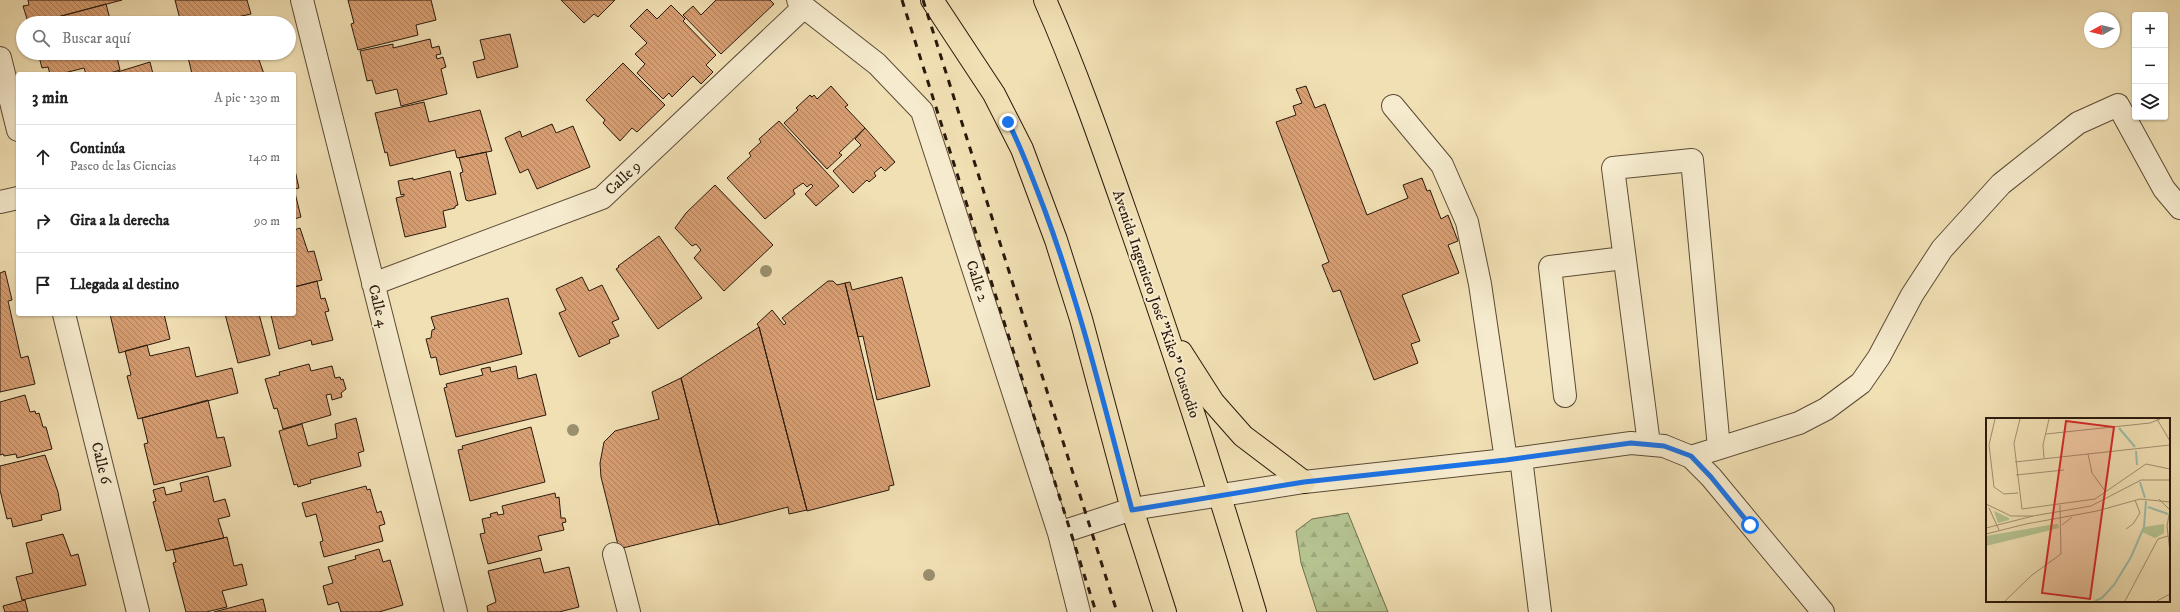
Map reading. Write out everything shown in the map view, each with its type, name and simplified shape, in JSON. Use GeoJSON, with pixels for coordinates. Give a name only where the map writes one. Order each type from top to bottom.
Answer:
{"type":"FeatureCollection","features":[{"type":"Feature","properties":{"kind":"main road"},"geometry":{"type":"LineString","coordinates":[[932,0],[994,94],[1022,149],[1056,240],[1081,319],[1132,510],[1165,612]]}},
{"type":"Feature","properties":{"kind":"main road","name":"Avenida Ingeniero José \"Kiko\" Custodio"},"geometry":{"type":"LineString","coordinates":[[1045,0],[1072,61],[1164,326],[1220,495],[1255,612]]}},
{"type":"Feature","properties":{"kind":"main road"},"geometry":{"type":"LineString","coordinates":[[1164,326],[1213,402],[1243,436],[1304,482]]}},
{"type":"Feature","properties":{"kind":"street","name":"Calle 4"},"geometry":{"type":"LineString","coordinates":[[302,0],[456,612]]}},
{"type":"Feature","properties":{"kind":"street","name":"Calle 9"},"geometry":{"type":"LineString","coordinates":[[373,284],[602,198],[801,4]]}},
{"type":"Feature","properties":{"kind":"street","name":"Calle 2"},"geometry":{"type":"LineString","coordinates":[[801,4],[876,64],[922,111],[1059,533],[1079,612]]}},
{"type":"Feature","properties":{"kind":"street"},"geometry":{"type":"LineString","coordinates":[[0,58],[16,122]]}},
{"type":"Feature","properties":{"kind":"street"},"geometry":{"type":"LineString","coordinates":[[1691,456],[1799,423],[1826,410],[1861,383],[1879,357],[1912,295],[1942,249],[2001,184],[2078,123],[2118,105],[2164,189],[2180,208]]}},
{"type":"Feature","properties":{"kind":"street"},"geometry":{"type":"LineString","coordinates":[[1393,106],[1442,165],[1467,222],[1513,459],[1540,612]]}},
{"type":"Feature","properties":{"kind":"street"},"geometry":{"type":"LineString","coordinates":[[1649,444],[1613,168],[1692,160],[1719,448]]}},
{"type":"Feature","properties":{"kind":"street"},"geometry":{"type":"LineString","coordinates":[[0,202],[16,198]]}},
{"type":"Feature","properties":{"kind":"street"},"geometry":{"type":"LineString","coordinates":[[1565,396],[1550,267],[1624,258]]}},
{"type":"Feature","properties":{"kind":"street","name":"Calle 6"},"geometry":{"type":"LineString","coordinates":[[64,316],[138,612]]}},
{"type":"Feature","properties":{"kind":"street"},"geometry":{"type":"LineString","coordinates":[[1059,533],[1132,510],[1304,482],[1513,459],[1631,443],[1649,444],[1664,446],[1691,456],[1711,477],[1823,612]]}},
{"type":"Feature","properties":{"kind":"street"},"geometry":{"type":"LineString","coordinates":[[614,554],[629,612]]}},
{"type":"Feature","properties":{"kind":"green space"},"geometry":{"type":"Polygon","coordinates":[[[1348,513],[1388,612],[1317,612],[1301,563],[1296,531],[1312,519],[1348,513]]]}},
{"type":"Feature","properties":{"kind":"building"},"geometry":{"type":"Polygon","coordinates":[[[28,0],[122,0],[61,16],[26,16],[23,6],[29,5],[28,0]]]}},
{"type":"Feature","properties":{"kind":"building"},"geometry":{"type":"Polygon","coordinates":[[[175,0],[247,0],[251,14],[242,16],[179,16],[175,0]]]}},
{"type":"Feature","properties":{"kind":"building"},"geometry":{"type":"Polygon","coordinates":[[[348,0],[431,0],[436,20],[416,25],[418,35],[358,50],[351,24],[354,23],[348,0]]]}},
{"type":"Feature","properties":{"kind":"building"},"geometry":{"type":"Polygon","coordinates":[[[561,0],[615,0],[598,17],[594,14],[584,23],[561,0]]]}},
{"type":"Feature","properties":{"kind":"building"},"geometry":{"type":"Polygon","coordinates":[[[716,0],[770,0],[774,4],[721,54],[683,15],[693,6],[701,15],[716,0]]]}},
{"type":"Feature","properties":{"kind":"building"},"geometry":{"type":"Polygon","coordinates":[[[106,4],[109,16],[61,16],[106,4]]]}},
{"type":"Feature","properties":{"kind":"building"},"geometry":{"type":"Polygon","coordinates":[[[671,5],[685,19],[683,21],[716,55],[706,65],[713,72],[701,84],[693,76],[672,97],[669,93],[663,99],[637,73],[645,64],[635,54],[647,43],[630,26],[647,9],[657,19],[671,5]]]}},
{"type":"Feature","properties":{"kind":"building"},"geometry":{"type":"Polygon","coordinates":[[[510,34],[518,67],[477,78],[473,62],[485,59],[480,40],[510,34]]]}},
{"type":"Feature","properties":{"kind":"building"},"geometry":{"type":"Polygon","coordinates":[[[430,39],[432,48],[439,46],[441,54],[436,55],[437,59],[443,57],[446,67],[441,69],[447,94],[401,106],[397,89],[376,94],[372,80],[367,81],[360,51],[393,44],[393,48],[430,39]]]}},
{"type":"Feature","properties":{"kind":"building"},"geometry":{"type":"Polygon","coordinates":[[[40,60],[118,60],[120,70],[114,72],[85,72],[84,68],[68,72],[49,72],[48,67],[42,68],[40,60]]]}},
{"type":"Feature","properties":{"kind":"building"},"geometry":{"type":"Polygon","coordinates":[[[189,60],[259,60],[263,72],[192,72],[189,60]]]}},
{"type":"Feature","properties":{"kind":"building"},"geometry":{"type":"Polygon","coordinates":[[[150,62],[152,72],[118,72],[150,62]]]}},
{"type":"Feature","properties":{"kind":"building"},"geometry":{"type":"Polygon","coordinates":[[[623,63],[665,105],[637,132],[632,128],[620,141],[603,123],[605,120],[586,100],[623,63]]]}},
{"type":"Feature","properties":{"kind":"building"},"geometry":{"type":"Polygon","coordinates":[[[831,86],[848,105],[845,107],[865,128],[839,153],[842,155],[827,169],[784,123],[798,110],[796,108],[810,95],[812,97],[814,95],[817,99],[831,86]]]}},
{"type":"Feature","properties":{"kind":"building"},"geometry":{"type":"Polygon","coordinates":[[[1306,86],[1315,108],[1325,104],[1367,215],[1408,198],[1403,185],[1422,178],[1427,191],[1430,190],[1441,219],[1448,215],[1458,241],[1448,245],[1459,273],[1402,295],[1420,341],[1411,344],[1418,363],[1374,380],[1340,290],[1333,292],[1322,265],[1329,262],[1276,122],[1296,115],[1293,106],[1302,103],[1296,89],[1306,86]]]}},
{"type":"Feature","properties":{"kind":"building"},"geometry":{"type":"Polygon","coordinates":[[[424,102],[429,122],[480,110],[492,151],[457,158],[455,150],[390,166],[387,152],[385,153],[375,113],[424,102]]]}},
{"type":"Feature","properties":{"kind":"building"},"geometry":{"type":"Polygon","coordinates":[[[779,121],[839,186],[816,206],[805,194],[813,186],[811,184],[807,187],[803,183],[793,190],[795,194],[765,219],[727,178],[751,156],[749,153],[761,142],[759,139],[779,121]]]}},
{"type":"Feature","properties":{"kind":"building"},"geometry":{"type":"Polygon","coordinates":[[[552,124],[556,133],[573,126],[590,167],[537,189],[528,169],[520,173],[505,138],[520,131],[522,137],[552,124]]]}},
{"type":"Feature","properties":{"kind":"building"},"geometry":{"type":"Polygon","coordinates":[[[865,128],[895,162],[885,171],[881,167],[874,173],[876,176],[869,182],[867,180],[853,193],[833,171],[861,145],[855,139],[865,128]]]}},
{"type":"Feature","properties":{"kind":"building"},"geometry":{"type":"Polygon","coordinates":[[[486,152],[496,194],[469,201],[466,200],[460,173],[463,172],[459,158],[486,152]]]}},
{"type":"Feature","properties":{"kind":"building"},"geometry":{"type":"Polygon","coordinates":[[[450,171],[458,205],[455,206],[455,208],[443,211],[446,227],[405,237],[396,198],[404,196],[404,194],[401,195],[398,181],[413,178],[413,180],[450,171]]]}},
{"type":"Feature","properties":{"kind":"building"},"geometry":{"type":"Polygon","coordinates":[[[296,175],[299,188],[296,189],[296,175]]]}},
{"type":"Feature","properties":{"kind":"building"},"geometry":{"type":"Polygon","coordinates":[[[715,185],[773,245],[724,291],[694,258],[701,250],[696,244],[692,246],[675,228],[686,213],[715,185]]]}},
{"type":"Feature","properties":{"kind":"building"},"geometry":{"type":"Polygon","coordinates":[[[296,197],[301,217],[296,218],[296,197]]]}},
{"type":"Feature","properties":{"kind":"building"},"geometry":{"type":"Polygon","coordinates":[[[300,228],[308,252],[314,251],[322,280],[296,286],[296,229],[300,228]]]}},
{"type":"Feature","properties":{"kind":"building"},"geometry":{"type":"Polygon","coordinates":[[[659,236],[702,298],[658,329],[616,269],[659,236]]]}},
{"type":"Feature","properties":{"kind":"building"},"geometry":{"type":"Polygon","coordinates":[[[5,271],[12,300],[8,301],[21,358],[28,356],[35,384],[0,392],[0,273],[5,271]]]}},
{"type":"Feature","properties":{"kind":"building"},"geometry":{"type":"Polygon","coordinates":[[[582,277],[589,291],[602,285],[619,319],[612,322],[619,336],[609,340],[610,343],[579,357],[559,313],[566,310],[556,289],[582,277]]]}},
{"type":"Feature","properties":{"kind":"building"},"geometry":{"type":"Polygon","coordinates":[[[902,277],[930,386],[877,400],[863,336],[858,337],[845,283],[850,282],[852,290],[902,277]]]}},
{"type":"Feature","properties":{"kind":"building"},"geometry":{"type":"Polygon","coordinates":[[[317,281],[321,299],[325,298],[329,311],[325,312],[333,340],[312,345],[311,340],[279,349],[271,316],[296,316],[296,286],[317,281]]]}},
{"type":"Feature","properties":{"kind":"building"},"geometry":{"type":"Polygon","coordinates":[[[828,281],[833,281],[837,285],[845,283],[894,485],[889,486],[889,490],[807,511],[757,324],[772,310],[784,325],[786,323],[782,318],[828,281]]]}},
{"type":"Feature","properties":{"kind":"building"},"geometry":{"type":"Polygon","coordinates":[[[508,298],[522,354],[440,375],[436,357],[431,358],[426,339],[431,338],[432,330],[435,329],[431,317],[508,298]]]}},
{"type":"Feature","properties":{"kind":"building"},"geometry":{"type":"Polygon","coordinates":[[[110,316],[164,316],[170,339],[119,353],[110,316]]]}},
{"type":"Feature","properties":{"kind":"building"},"geometry":{"type":"Polygon","coordinates":[[[226,316],[260,316],[270,355],[238,363],[226,316]]]}},
{"type":"Feature","properties":{"kind":"building"},"geometry":{"type":"Polygon","coordinates":[[[759,327],[807,510],[789,514],[788,507],[719,525],[681,378],[759,327]]]}},
{"type":"Feature","properties":{"kind":"building"},"geometry":{"type":"Polygon","coordinates":[[[147,345],[150,356],[189,347],[196,377],[232,368],[238,393],[138,419],[127,376],[131,375],[125,351],[147,345]]]}},
{"type":"Feature","properties":{"kind":"building"},"geometry":{"type":"Polygon","coordinates":[[[309,364],[311,371],[332,366],[335,378],[340,377],[341,380],[343,379],[346,389],[341,393],[342,397],[332,400],[331,394],[326,395],[331,415],[283,429],[277,408],[274,409],[265,379],[280,375],[279,372],[309,364]]]}},
{"type":"Feature","properties":{"kind":"building"},"geometry":{"type":"Polygon","coordinates":[[[516,366],[518,379],[536,374],[546,415],[456,437],[444,388],[447,387],[446,384],[483,375],[481,369],[490,367],[491,372],[516,366]]]}},
{"type":"Feature","properties":{"kind":"building"},"geometry":{"type":"Polygon","coordinates":[[[681,378],[719,524],[619,549],[601,477],[600,463],[604,442],[615,431],[659,419],[652,392],[681,378]]]}},
{"type":"Feature","properties":{"kind":"building"},"geometry":{"type":"Polygon","coordinates":[[[25,395],[30,412],[35,411],[36,414],[39,413],[43,427],[46,427],[52,449],[17,458],[16,454],[4,456],[3,454],[0,455],[0,402],[25,395]]]}},
{"type":"Feature","properties":{"kind":"building"},"geometry":{"type":"Polygon","coordinates":[[[208,400],[217,438],[224,437],[231,466],[154,485],[144,444],[148,443],[142,418],[208,400]]]}},
{"type":"Feature","properties":{"kind":"building"},"geometry":{"type":"Polygon","coordinates":[[[356,418],[364,451],[358,453],[361,466],[310,480],[311,483],[298,487],[297,484],[294,485],[279,431],[302,424],[308,446],[337,438],[335,424],[356,418]]]}},
{"type":"Feature","properties":{"kind":"building"},"geometry":{"type":"Polygon","coordinates":[[[531,427],[545,482],[470,501],[458,450],[463,449],[462,446],[531,427]]]}},
{"type":"Feature","properties":{"kind":"building"},"geometry":{"type":"Polygon","coordinates":[[[45,455],[58,492],[61,510],[41,515],[42,520],[13,527],[11,518],[7,519],[0,490],[0,466],[45,455]]]}},
{"type":"Feature","properties":{"kind":"building"},"geometry":{"type":"Polygon","coordinates":[[[208,476],[214,502],[225,499],[230,516],[218,519],[224,538],[166,551],[153,502],[156,501],[153,490],[164,487],[166,495],[182,491],[180,483],[208,476]]]}},
{"type":"Feature","properties":{"kind":"building"},"geometry":{"type":"Polygon","coordinates":[[[366,486],[367,490],[370,489],[377,513],[381,511],[385,524],[379,526],[383,541],[324,557],[320,542],[323,541],[316,514],[306,517],[302,503],[366,486]]]}},
{"type":"Feature","properties":{"kind":"building"},"geometry":{"type":"Polygon","coordinates":[[[555,493],[556,498],[559,497],[561,518],[565,518],[566,522],[562,523],[564,530],[538,536],[542,550],[488,564],[480,534],[485,533],[482,519],[491,517],[490,514],[497,512],[498,515],[504,514],[502,506],[555,493]]]}},
{"type":"Feature","properties":{"kind":"building"},"geometry":{"type":"Polygon","coordinates":[[[63,534],[71,556],[78,554],[86,585],[22,600],[16,577],[33,573],[26,543],[63,534]]]}},
{"type":"Feature","properties":{"kind":"building"},"geometry":{"type":"Polygon","coordinates":[[[227,537],[234,566],[242,564],[247,585],[222,591],[227,607],[206,612],[186,612],[173,563],[176,562],[173,550],[227,537]]]}},
{"type":"Feature","properties":{"kind":"building"},"geometry":{"type":"Polygon","coordinates":[[[379,549],[383,562],[390,560],[403,605],[379,612],[341,612],[338,602],[328,605],[323,586],[333,583],[328,567],[356,559],[355,556],[379,549]]]}},
{"type":"Feature","properties":{"kind":"building"},"geometry":{"type":"Polygon","coordinates":[[[540,558],[544,573],[569,567],[579,607],[559,612],[488,612],[487,606],[496,602],[488,571],[540,558]]]}},
{"type":"Feature","properties":{"kind":"building"},"geometry":{"type":"Polygon","coordinates":[[[263,599],[266,612],[214,612],[263,599]]]}},
{"type":"Feature","properties":{"kind":"building"},"geometry":{"type":"Polygon","coordinates":[[[25,600],[28,612],[5,612],[3,606],[25,600]]]}},
{"type":"Feature","properties":{"kind":"railway"},"geometry":{"type":"LineString","coordinates":[[902,0],[1096,612]]}},
{"type":"Feature","properties":{"kind":"railway"},"geometry":{"type":"LineString","coordinates":[[923,0],[1117,612]]}},
{"type":"Feature","properties":{"kind":"route"},"geometry":{"type":"LineString","coordinates":[[1008,122],[1022,149],[1056,240],[1081,319],[1132,510],[1304,482],[1506,460],[1631,443],[1664,446],[1691,456],[1711,477],[1750,525]]}}]}
